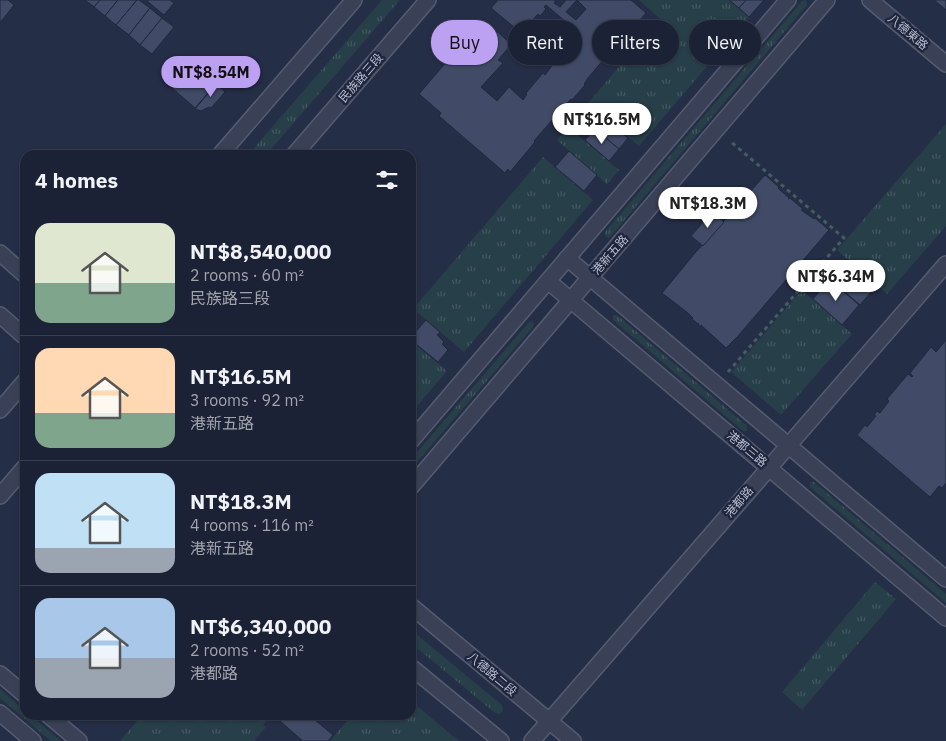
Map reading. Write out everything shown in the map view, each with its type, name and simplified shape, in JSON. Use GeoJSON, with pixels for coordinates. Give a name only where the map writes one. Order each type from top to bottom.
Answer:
{"type":"FeatureCollection","features":[{"type":"Feature","properties":{"kind":"street"},"geometry":{"type":"LineString","coordinates":[[224,150],[354,0]]}},
{"type":"Feature","properties":{"kind":"street","name":"民族路三段"},"geometry":{"type":"LineString","coordinates":[[298,150],[428,0]]}},
{"type":"Feature","properties":{"kind":"street"},"geometry":{"type":"LineString","coordinates":[[416,435],[788,0]]}},
{"type":"Feature","properties":{"kind":"street","name":"港新五路"},"geometry":{"type":"LineString","coordinates":[[416,481],[827,0]]}},
{"type":"Feature","properties":{"kind":"street","name":"八德東路"},"geometry":{"type":"LineString","coordinates":[[870,0],[946,64]]}},
{"type":"Feature","properties":{"kind":"street"},"geometry":{"type":"LineString","coordinates":[[0,253],[20,271]]}},
{"type":"Feature","properties":{"kind":"street"},"geometry":{"type":"LineString","coordinates":[[568,258],[946,579]]}},
{"type":"Feature","properties":{"kind":"street","name":"港都路"},"geometry":{"type":"LineString","coordinates":[[532,741],[946,264]]}},
{"type":"Feature","properties":{"kind":"street","name":"港都三路"},"geometry":{"type":"LineString","coordinates":[[548,281],[946,618]]}},
{"type":"Feature","properties":{"kind":"street"},"geometry":{"type":"LineString","coordinates":[[0,315],[20,333]]}},
{"type":"Feature","properties":{"kind":"street"},"geometry":{"type":"LineString","coordinates":[[0,410],[20,387]]}},
{"type":"Feature","properties":{"kind":"street"},"geometry":{"type":"LineString","coordinates":[[0,496],[20,473]]}},
{"type":"Feature","properties":{"kind":"street","name":"八德路二段"},"geometry":{"type":"LineString","coordinates":[[416,610],[573,741]]}},
{"type":"Feature","properties":{"kind":"street"},"geometry":{"type":"LineString","coordinates":[[416,671],[501,741]]}},
{"type":"Feature","properties":{"kind":"street"},"geometry":{"type":"LineString","coordinates":[[0,674],[20,691]]}},
{"type":"Feature","properties":{"kind":"street"},"geometry":{"type":"LineString","coordinates":[[0,713],[33,741]]}},
{"type":"Feature","properties":{"kind":"street"},"geometry":{"type":"LineString","coordinates":[[54,720],[79,741]]}},
{"type":"Feature","properties":{"kind":"path"},"geometry":{"type":"LineString","coordinates":[[726,373],[844,238],[728,139]]}},
{"type":"Feature","properties":{"kind":"green space"},"geometry":{"type":"Polygon","coordinates":[[[382,0],[400,0],[270,150],[252,150],[382,0]]]}},
{"type":"Feature","properties":{"kind":"green space"},"geometry":{"type":"Polygon","coordinates":[[[639,0],[729,0],[749,17],[746,20],[689,20],[689,65],[708,65],[639,146],[588,103],[621,65],[679,65],[679,20],[660,19],[639,0]]]}},
{"type":"Feature","properties":{"kind":"green space"},"geometry":{"type":"Polygon","coordinates":[[[806,0],[807,5],[761,59],[761,49],[802,1],[806,0]]]}},
{"type":"Feature","properties":{"kind":"green space"},"geometry":{"type":"Polygon","coordinates":[[[747,65],[756,65],[610,237],[605,236],[605,232],[747,65]]]}},
{"type":"Feature","properties":{"kind":"green space"},"geometry":{"type":"Polygon","coordinates":[[[946,124],[946,226],[887,294],[837,250],[946,124]]]}},
{"type":"Feature","properties":{"kind":"green space"},"geometry":{"type":"Polygon","coordinates":[[[568,127],[619,170],[607,184],[557,140],[568,127]]]}},
{"type":"Feature","properties":{"kind":"green space"},"geometry":{"type":"Polygon","coordinates":[[[543,157],[593,200],[464,352],[416,312],[416,305],[543,157]]]}},
{"type":"Feature","properties":{"kind":"green space"},"geometry":{"type":"Polygon","coordinates":[[[802,290],[852,334],[781,415],[731,372],[802,290]]]}},
{"type":"Feature","properties":{"kind":"green space"},"geometry":{"type":"Polygon","coordinates":[[[613,315],[617,315],[747,426],[747,431],[743,431],[613,320],[613,315]]]}},
{"type":"Feature","properties":{"kind":"green space"},"geometry":{"type":"Polygon","coordinates":[[[530,321],[534,323],[533,327],[416,463],[416,453],[530,321]]]}},
{"type":"Feature","properties":{"kind":"green space"},"geometry":{"type":"Polygon","coordinates":[[[416,345],[447,371],[416,407],[416,345]]]}},
{"type":"Feature","properties":{"kind":"green space"},"geometry":{"type":"Polygon","coordinates":[[[810,482],[814,482],[946,594],[946,603],[810,487],[810,482]]]}},
{"type":"Feature","properties":{"kind":"green space"},"geometry":{"type":"Polygon","coordinates":[[[875,582],[896,599],[802,710],[782,692],[875,582]]]}},
{"type":"Feature","properties":{"kind":"green space"},"geometry":{"type":"Polygon","coordinates":[[[416,634],[502,705],[503,711],[499,714],[495,713],[416,647],[416,634]]]}},
{"type":"Feature","properties":{"kind":"green space"},"geometry":{"type":"Polygon","coordinates":[[[0,689],[20,707],[20,715],[0,698],[0,689]]]}},
{"type":"Feature","properties":{"kind":"green space"},"geometry":{"type":"Polygon","coordinates":[[[416,705],[459,741],[330,741],[348,720],[416,720],[416,705]]]}},
{"type":"Feature","properties":{"kind":"green space"},"geometry":{"type":"Polygon","coordinates":[[[26,720],[36,720],[61,741],[51,741],[26,720]]]}},
{"type":"Feature","properties":{"kind":"green space"},"geometry":{"type":"Polygon","coordinates":[[[138,720],[268,720],[263,725],[266,727],[254,741],[120,741],[138,720]]]}},
{"type":"Feature","properties":{"kind":"building"},"geometry":{"type":"Polygon","coordinates":[[[0,0],[8,0],[14,5],[0,23],[0,0]]]}},
{"type":"Feature","properties":{"kind":"building"},"geometry":{"type":"Polygon","coordinates":[[[85,0],[100,0],[94,7],[85,0]]]}},
{"type":"Feature","properties":{"kind":"building"},"geometry":{"type":"Polygon","coordinates":[[[100,0],[118,0],[105,16],[94,7],[100,0]]]}},
{"type":"Feature","properties":{"kind":"building"},"geometry":{"type":"Polygon","coordinates":[[[118,0],[137,0],[116,25],[105,16],[118,0]]]}},
{"type":"Feature","properties":{"kind":"building"},"geometry":{"type":"Polygon","coordinates":[[[137,0],[150,8],[129,35],[116,25],[137,0]]]}},
{"type":"Feature","properties":{"kind":"building"},"geometry":{"type":"Polygon","coordinates":[[[148,0],[170,0],[174,3],[164,15],[148,0]]]}},
{"type":"Feature","properties":{"kind":"building"},"geometry":{"type":"Polygon","coordinates":[[[498,0],[556,0],[554,3],[560,7],[566,0],[577,0],[566,12],[576,20],[564,20],[546,5],[544,7],[546,9],[540,16],[538,14],[533,20],[508,20],[508,22],[491,8],[498,0]]]}},
{"type":"Feature","properties":{"kind":"building"},"geometry":{"type":"Polygon","coordinates":[[[577,0],[631,0],[646,13],[640,20],[592,20],[592,65],[599,65],[588,78],[585,85],[534,141],[510,172],[508,169],[505,173],[439,116],[441,113],[419,94],[444,65],[498,65],[498,60],[503,63],[481,87],[497,101],[509,87],[523,100],[526,93],[543,73],[545,75],[552,65],[582,65],[582,20],[576,20],[586,9],[577,0]]]}},
{"type":"Feature","properties":{"kind":"building"},"geometry":{"type":"Polygon","coordinates":[[[729,0],[746,0],[739,8],[729,0]]]}},
{"type":"Feature","properties":{"kind":"building"},"geometry":{"type":"Polygon","coordinates":[[[746,0],[764,0],[749,17],[739,8],[746,0]]]}},
{"type":"Feature","properties":{"kind":"building"},"geometry":{"type":"Polygon","coordinates":[[[934,0],[946,0],[946,10],[934,0]]]}},
{"type":"Feature","properties":{"kind":"building"},"geometry":{"type":"Polygon","coordinates":[[[150,8],[162,18],[140,45],[129,35],[150,8]]]}},
{"type":"Feature","properties":{"kind":"building"},"geometry":{"type":"Polygon","coordinates":[[[162,18],[174,27],[152,54],[140,45],[162,18]]]}},
{"type":"Feature","properties":{"kind":"building"},"geometry":{"type":"Polygon","coordinates":[[[498,32],[508,41],[508,48],[498,60],[498,32]]]}},
{"type":"Feature","properties":{"kind":"building"},"geometry":{"type":"Polygon","coordinates":[[[195,66],[216,84],[195,108],[172,88],[195,66]]]}},
{"type":"Feature","properties":{"kind":"building"},"geometry":{"type":"Polygon","coordinates":[[[216,84],[225,92],[211,108],[209,107],[201,111],[195,109],[216,84]]]}},
{"type":"Feature","properties":{"kind":"building"},"geometry":{"type":"Polygon","coordinates":[[[605,118],[628,138],[619,149],[595,129],[605,118]]]}},
{"type":"Feature","properties":{"kind":"building"},"geometry":{"type":"Polygon","coordinates":[[[595,129],[619,149],[609,161],[585,140],[595,129]]]}},
{"type":"Feature","properties":{"kind":"building"},"geometry":{"type":"Polygon","coordinates":[[[569,151],[597,175],[584,191],[555,167],[569,151]]]}},
{"type":"Feature","properties":{"kind":"building"},"geometry":{"type":"Polygon","coordinates":[[[765,175],[779,187],[788,199],[790,198],[803,209],[801,210],[815,218],[829,230],[726,348],[688,313],[662,293],[765,175]]]}},
{"type":"Feature","properties":{"kind":"building"},"geometry":{"type":"Polygon","coordinates":[[[712,212],[724,222],[703,246],[691,236],[712,212]]]}},
{"type":"Feature","properties":{"kind":"building"},"geometry":{"type":"Polygon","coordinates":[[[847,259],[877,285],[860,305],[830,279],[847,259]]]}},
{"type":"Feature","properties":{"kind":"building"},"geometry":{"type":"Polygon","coordinates":[[[829,279],[859,305],[842,325],[813,299],[829,279]]]}},
{"type":"Feature","properties":{"kind":"building"},"geometry":{"type":"Polygon","coordinates":[[[426,320],[440,332],[437,335],[444,342],[442,344],[448,350],[438,362],[416,344],[416,331],[426,320]]]}},
{"type":"Feature","properties":{"kind":"building"},"geometry":{"type":"Polygon","coordinates":[[[946,340],[946,483],[942,488],[939,486],[930,497],[857,435],[865,425],[867,427],[876,416],[874,415],[877,411],[880,413],[889,401],[887,399],[908,374],[913,376],[910,373],[931,347],[936,352],[946,340]]]}},
{"type":"Feature","properties":{"kind":"building"},"geometry":{"type":"Polygon","coordinates":[[[279,720],[315,720],[333,735],[328,741],[303,741],[279,720]]]}}]}
